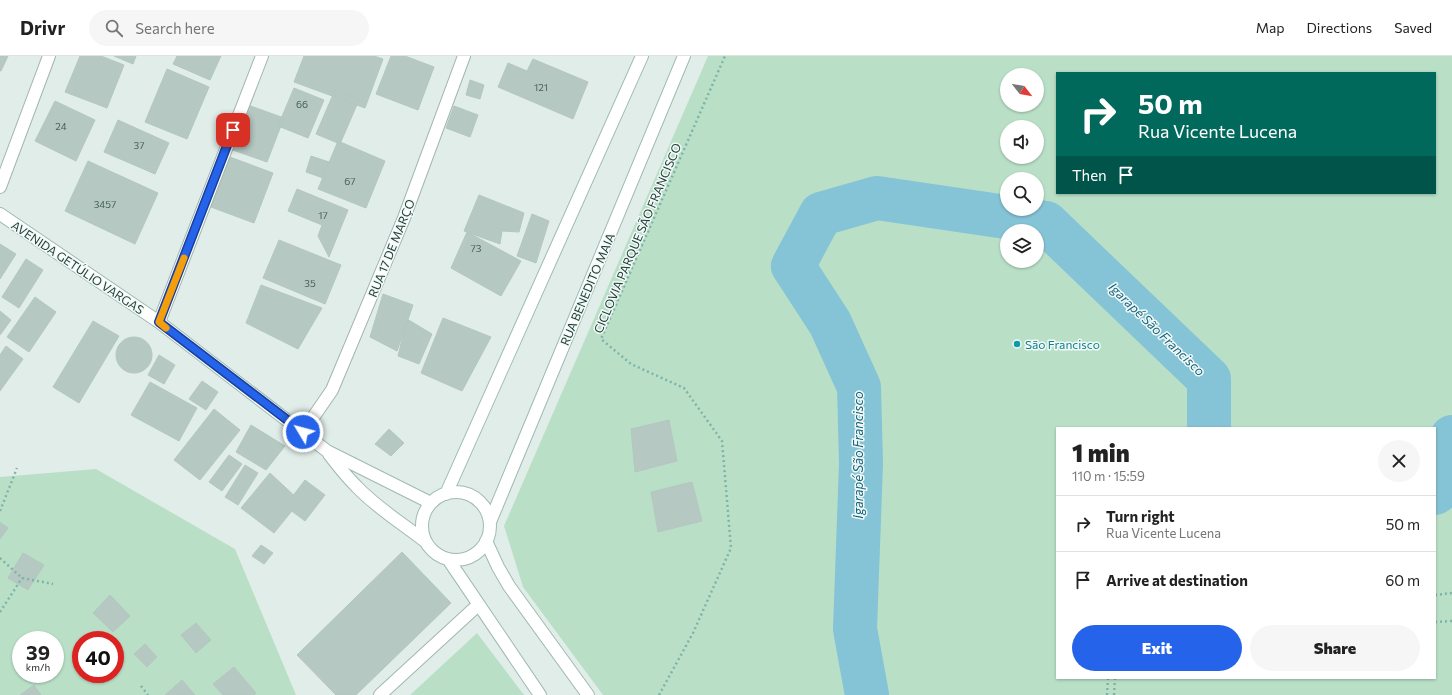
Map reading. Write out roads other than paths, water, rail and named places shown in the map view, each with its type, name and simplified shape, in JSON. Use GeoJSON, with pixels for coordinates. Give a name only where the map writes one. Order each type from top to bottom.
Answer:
{"type":"FeatureCollection","features":[{"type":"Feature","properties":{"kind":"street"},"geometry":{"type":"LineString","coordinates":[[0,187],[49,56]]}},
{"type":"Feature","properties":{"kind":"street"},"geometry":{"type":"LineString","coordinates":[[159,322],[262,56]]}},
{"type":"Feature","properties":{"kind":"street","name":"RUA 17 DE MARÇO"},"geometry":{"type":"LineString","coordinates":[[303,432],[332,390],[404,218],[464,56]]}},
{"type":"Feature","properties":{"kind":"street"},"geometry":{"type":"LineString","coordinates":[[446,494],[642,56]]}},
{"type":"Feature","properties":{"kind":"street","name":"RUA BENEDITO MAIA"},"geometry":{"type":"LineString","coordinates":[[490,522],[684,56]]}},
{"type":"Feature","properties":{"kind":"street","name":"AVENIDA GETÚLIO VARGAS"},"geometry":{"type":"LineString","coordinates":[[0,214],[159,322],[327,451],[431,503]]}},
{"type":"Feature","properties":{"kind":"street","name":"AVENIDA GETÚLIO VARGAS"},"geometry":{"type":"LineString","coordinates":[[327,451],[358,489],[426,542]]}},
{"type":"Feature","properties":{"kind":"street"},"geometry":{"type":"LineString","coordinates":[[458,492],[470,494],[480,501],[487,510],[490,522],[490,532],[479,551],[470,557],[459,560],[448,559],[435,552],[426,542],[423,529],[424,515],[431,503],[446,494],[458,492]]}},
{"type":"Feature","properties":{"kind":"street"},"geometry":{"type":"LineString","coordinates":[[486,541],[509,586],[588,695]]}},
{"type":"Feature","properties":{"kind":"street"},"geometry":{"type":"LineString","coordinates":[[448,559],[540,695]]}},
{"type":"Feature","properties":{"kind":"street"},"geometry":{"type":"LineString","coordinates":[[380,695],[478,605]]}},
{"type":"Feature","properties":{"kind":"waterway","name":"Igarapé São Francisco"},"geometry":{"type":"LineString","coordinates":[[867,695],[855,629],[861,463],[859,387],[830,323],[793,266],[821,214],[877,198],[1046,223],[1209,379],[1209,427]]}},
{"type":"Feature","properties":{"kind":"waterway","name":"Igarapé São Francisco"},"geometry":{"type":"LineString","coordinates":[[1436,492],[1439,490],[1452,437]]}},
{"type":"Feature","properties":{"kind":"place","name":"São Francisco"},"geometry":{"type":"Point","coordinates":[1017,344]}}]}
